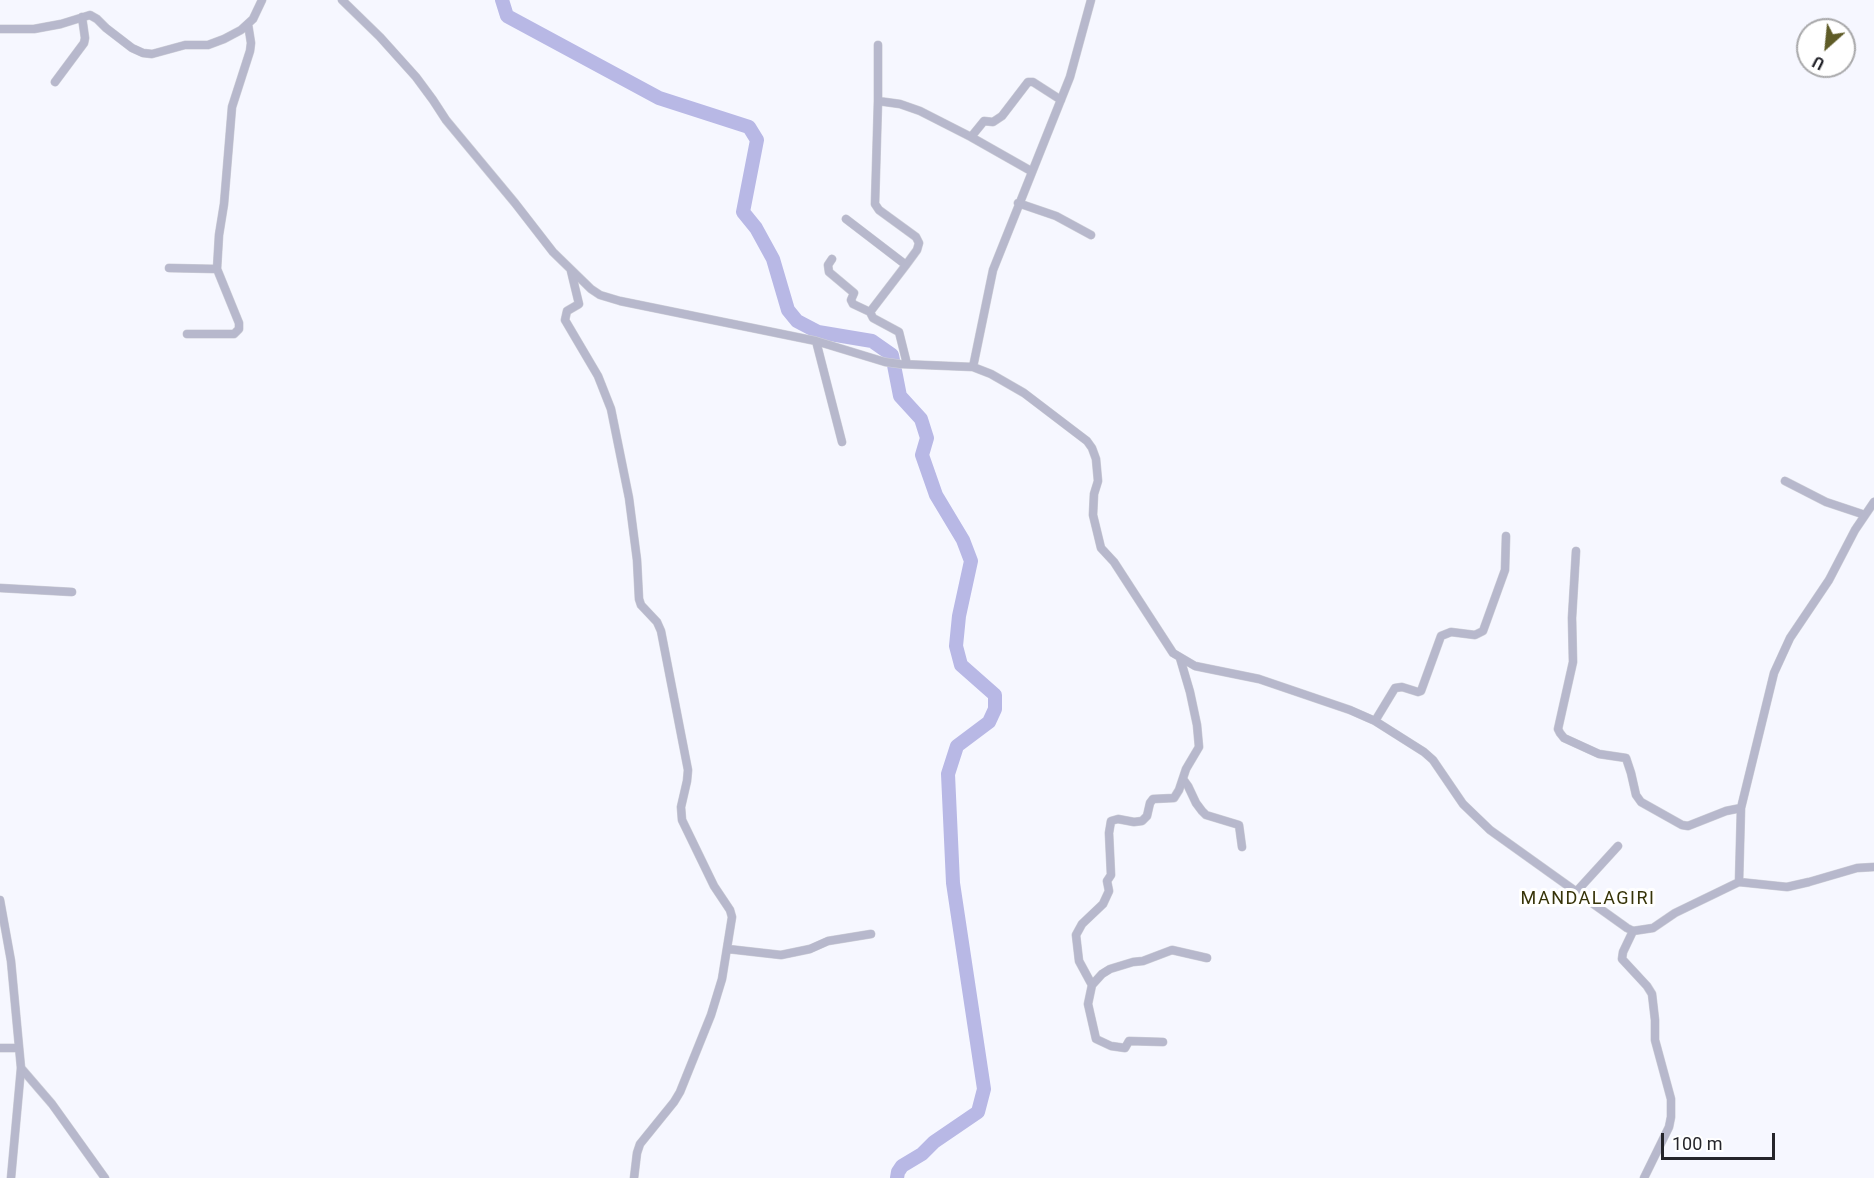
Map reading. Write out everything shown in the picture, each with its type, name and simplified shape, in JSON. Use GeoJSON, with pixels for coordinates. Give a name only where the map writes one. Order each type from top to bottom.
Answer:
{"type":"FeatureCollection","features":[{"type":"Feature","properties":{"kind":"street"},"geometry":{"type":"LineString","coordinates":[[0,29],[34,29],[61,24],[87,15],[94,16],[132,48],[152,54],[186,45],[213,44],[248,24],[262,0]]}},
{"type":"Feature","properties":{"kind":"street"},"geometry":{"type":"LineString","coordinates":[[342,0],[416,77],[446,120],[553,252],[591,289],[610,298],[816,341],[885,362],[973,367],[992,374],[1024,393],[1087,441],[1092,448],[1098,469],[1093,515],[1101,548],[1114,562],[1167,646],[1180,658],[1195,666],[1259,679],[1376,721],[1433,760],[1463,804],[1483,824],[1634,931],[1653,928],[1675,913],[1738,882],[1774,887],[1787,886],[1857,868],[1874,867]]}},
{"type":"Feature","properties":{"kind":"street"},"geometry":{"type":"LineString","coordinates":[[973,367],[993,270],[1070,77],[1091,0]]}},
{"type":"Feature","properties":{"kind":"street"},"geometry":{"type":"LineString","coordinates":[[55,82],[84,43],[82,17]]}},
{"type":"Feature","properties":{"kind":"street"},"geometry":{"type":"LineString","coordinates":[[187,334],[231,334],[238,331],[239,323],[217,269],[231,115],[250,51],[248,24]]}},
{"type":"Feature","properties":{"kind":"street"},"geometry":{"type":"LineString","coordinates":[[870,312],[917,250],[918,241],[879,210],[874,200],[878,45]]}},
{"type":"Feature","properties":{"kind":"street"},"geometry":{"type":"LineString","coordinates":[[971,137],[984,121],[993,122],[1002,116],[1028,82],[1033,82],[1061,100]]}},
{"type":"Feature","properties":{"kind":"street"},"geometry":{"type":"LineString","coordinates":[[878,100],[920,111],[1031,171]]}},
{"type":"Feature","properties":{"kind":"street"},"geometry":{"type":"LineString","coordinates":[[1018,203],[1056,216],[1091,235]]}},
{"type":"Feature","properties":{"kind":"street"},"geometry":{"type":"LineString","coordinates":[[846,219],[906,265]]}},
{"type":"Feature","properties":{"kind":"street"},"geometry":{"type":"LineString","coordinates":[[832,259],[828,265],[829,272],[854,293],[850,300],[853,304],[870,312],[873,318],[899,332],[903,364]]}},
{"type":"Feature","properties":{"kind":"street"},"geometry":{"type":"LineString","coordinates":[[169,268],[217,269]]}},
{"type":"Feature","properties":{"kind":"street"},"geometry":{"type":"LineString","coordinates":[[570,268],[579,304],[567,311],[565,320],[606,394],[615,426],[630,509],[637,560],[639,599],[641,605],[657,622],[661,631],[688,770],[680,814],[714,886],[730,910],[732,924],[722,979],[711,1015],[674,1102],[640,1144],[634,1178]]}},
{"type":"Feature","properties":{"kind":"street"},"geometry":{"type":"LineString","coordinates":[[816,341],[842,442]]}},
{"type":"Feature","properties":{"kind":"street"},"geometry":{"type":"LineString","coordinates":[[1785,481],[1826,502],[1865,515]]}},
{"type":"Feature","properties":{"kind":"street"},"geometry":{"type":"LineString","coordinates":[[1738,882],[1742,808],[1771,683],[1779,659],[1790,638],[1829,580],[1855,530],[1874,502]]}},
{"type":"Feature","properties":{"kind":"street"},"geometry":{"type":"LineString","coordinates":[[1376,721],[1395,688],[1421,691],[1442,636],[1451,633],[1475,635],[1483,631],[1505,570],[1506,536]]}},
{"type":"Feature","properties":{"kind":"street"},"geometry":{"type":"LineString","coordinates":[[1576,551],[1572,618],[1573,662],[1558,729],[1560,733],[1564,738],[1602,755],[1626,758],[1636,795],[1641,802],[1683,826],[1742,808]]}},
{"type":"Feature","properties":{"kind":"street"},"geometry":{"type":"LineString","coordinates":[[0,588],[72,592]]}},
{"type":"Feature","properties":{"kind":"street"},"geometry":{"type":"LineString","coordinates":[[1092,985],[1079,961],[1076,935],[1082,924],[1103,904],[1109,891],[1107,881],[1111,875],[1109,832],[1111,820],[1142,821],[1147,816],[1153,798],[1174,798],[1186,769],[1199,747],[1190,692],[1180,658]]}},
{"type":"Feature","properties":{"kind":"street"},"geometry":{"type":"LineString","coordinates":[[1183,779],[1202,812],[1239,825],[1242,847]]}},
{"type":"Feature","properties":{"kind":"street"},"geometry":{"type":"LineString","coordinates":[[1576,892],[1618,846]]}},
{"type":"Feature","properties":{"kind":"street"},"geometry":{"type":"LineString","coordinates":[[0,900],[11,961],[21,1068],[11,1178]]}},
{"type":"Feature","properties":{"kind":"street"},"geometry":{"type":"LineString","coordinates":[[1634,931],[1623,952],[1622,959],[1652,994],[1655,1040],[1671,1099],[1669,1127],[1644,1178]]}},
{"type":"Feature","properties":{"kind":"street"},"geometry":{"type":"LineString","coordinates":[[728,949],[777,955],[806,950],[828,941],[871,934]]}},
{"type":"Feature","properties":{"kind":"street"},"geometry":{"type":"LineString","coordinates":[[1163,1042],[1129,1041],[1125,1048],[1111,1046],[1096,1039],[1088,1004],[1092,985],[1110,969],[1143,961],[1172,950],[1207,958]]}},
{"type":"Feature","properties":{"kind":"street"},"geometry":{"type":"LineString","coordinates":[[0,1048],[20,1048]]}},
{"type":"Feature","properties":{"kind":"street"},"geometry":{"type":"LineString","coordinates":[[21,1068],[52,1104],[105,1178]]}},
{"type":"Feature","properties":{"kind":"waterway"},"geometry":{"type":"LineString","coordinates":[[502,0],[507,16],[659,98],[749,127],[757,140],[743,212],[756,228],[773,259],[788,310],[797,321],[818,332],[872,341],[892,355],[900,396],[921,419],[927,438],[922,455],[936,495],[963,540],[971,561],[959,616],[956,646],[961,665],[995,695],[995,709],[989,722],[957,746],[948,774],[953,883],[984,1089],[978,1112],[934,1142],[922,1154],[902,1166],[897,1178]]}},
{"type":"Feature","properties":{"kind":"district","name":"MANDALAGIRI"},"geometry":{"type":"Point","coordinates":[1588,899]}}]}
